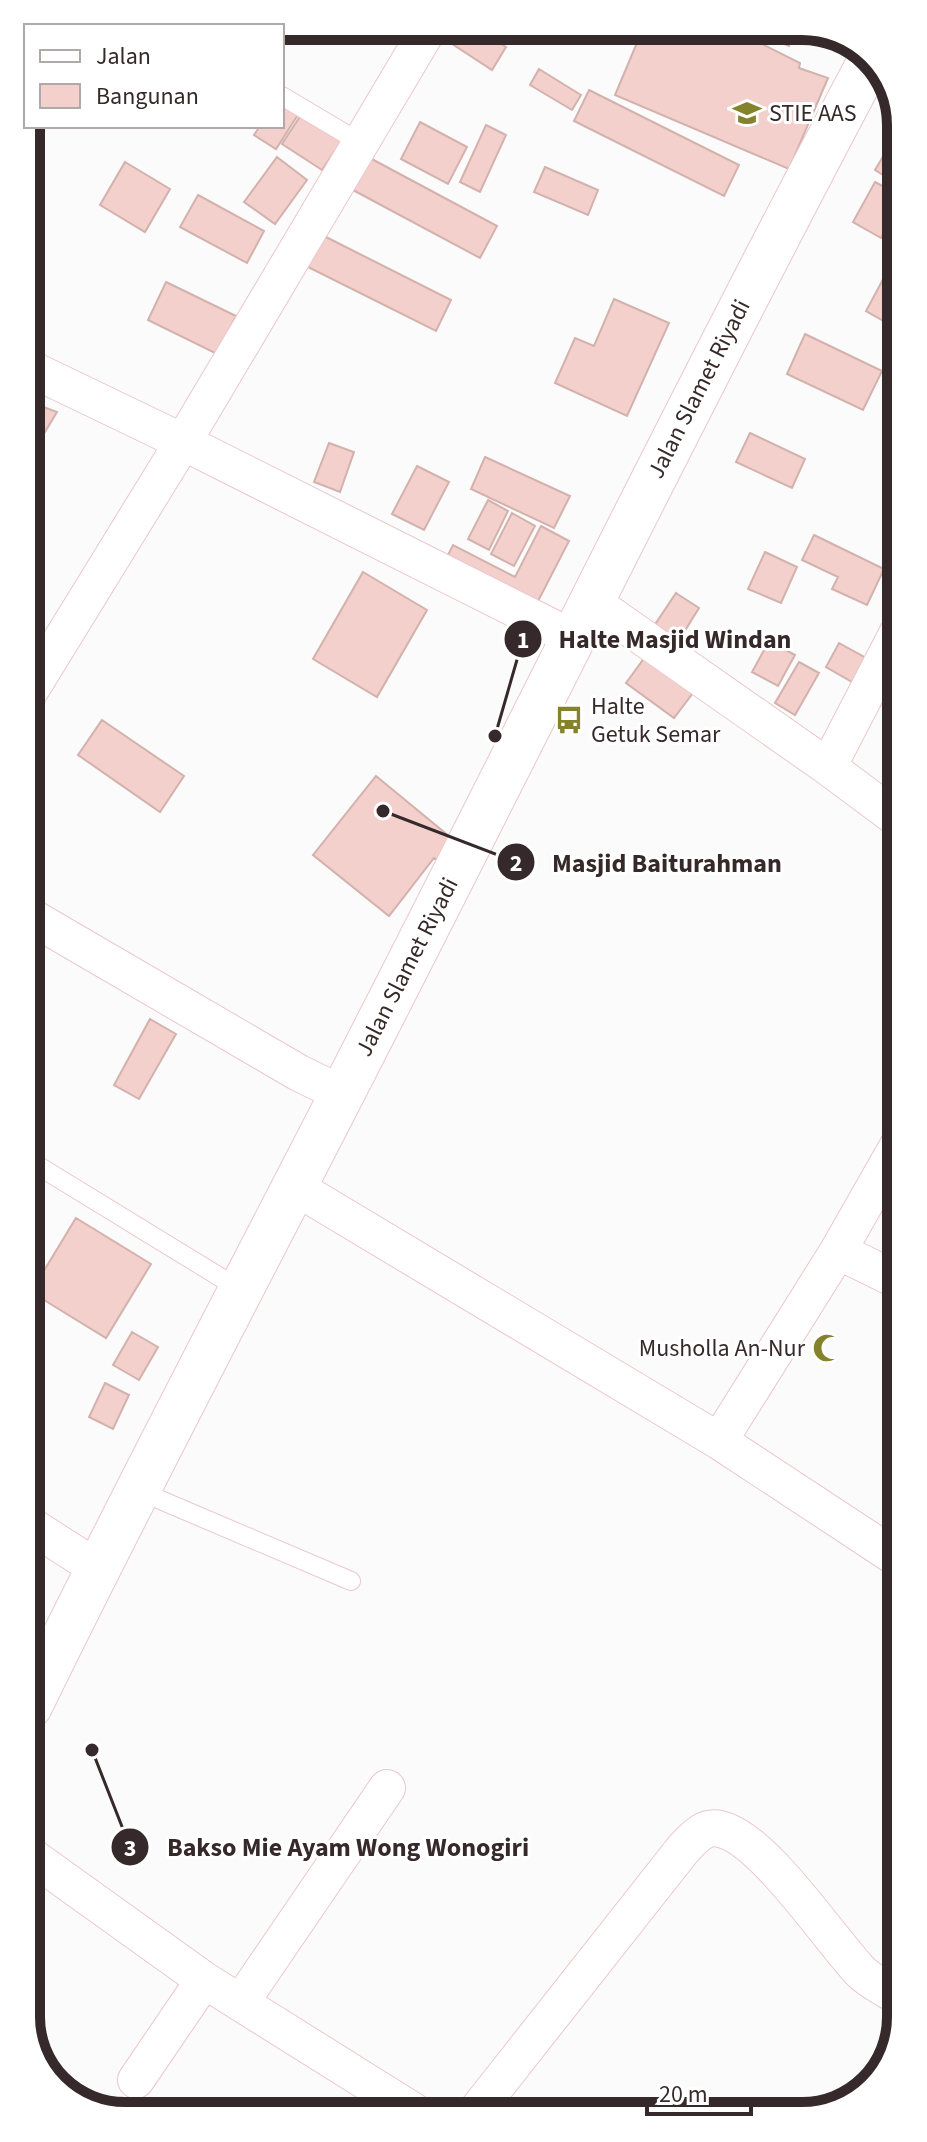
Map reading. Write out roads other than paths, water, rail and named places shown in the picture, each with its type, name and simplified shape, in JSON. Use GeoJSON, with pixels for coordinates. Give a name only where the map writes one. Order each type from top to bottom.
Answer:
{"type":"FeatureCollection","features":[{"type":"Feature","properties":{"kind":"main road","name":"Jalan Slamet Riyadi"},"geometry":{"type":"LineString","coordinates":[[40,1685],[781,228],[866,69]]}},
{"type":"Feature","properties":{"kind":"street"},"geometry":{"type":"LineString","coordinates":[[40,674],[183,442],[422,40]]}},
{"type":"Feature","properties":{"kind":"street"},"geometry":{"type":"LineString","coordinates":[[40,373],[183,442],[582,620],[828,767],[887,811]]}},
{"type":"Feature","properties":{"kind":"street"},"geometry":{"type":"LineString","coordinates":[[828,767],[887,653]]}},
{"type":"Feature","properties":{"kind":"street"},"geometry":{"type":"LineString","coordinates":[[40,922],[299,1073],[342,1094]]}},
{"type":"Feature","properties":{"kind":"street"},"geometry":{"type":"LineString","coordinates":[[719,1441],[838,1251],[887,1165]]}},
{"type":"Feature","properties":{"kind":"street"},"geometry":{"type":"LineString","coordinates":[[295,1187],[719,1441],[887,1551]]}},
{"type":"Feature","properties":{"kind":"street"},"geometry":{"type":"LineString","coordinates":[[838,1251],[887,1275]]}},
{"type":"Feature","properties":{"kind":"street"},"geometry":{"type":"LineString","coordinates":[[40,1531],[97,1568]]}},
{"type":"Feature","properties":{"kind":"street"},"geometry":{"type":"LineString","coordinates":[[241,2002],[387,1788]]}},
{"type":"Feature","properties":{"kind":"street"},"geometry":{"type":"LineString","coordinates":[[484,2102],[684,1848],[700,1832],[710,1829],[719,1828],[754,1847],[862,1973],[887,1989]]}},
{"type":"Feature","properties":{"kind":"street"},"geometry":{"type":"LineString","coordinates":[[40,1862],[204,1980],[399,2102]]}},
{"type":"Feature","properties":{"kind":"street"},"geometry":{"type":"LineString","coordinates":[[136,2080],[204,1980]]}},
{"type":"Feature","properties":{"kind":"lane"},"geometry":{"type":"LineString","coordinates":[[284,97],[361,143]]}},
{"type":"Feature","properties":{"kind":"lane"},"geometry":{"type":"LineString","coordinates":[[40,1167],[241,1290]]}},
{"type":"Feature","properties":{"kind":"lane"},"geometry":{"type":"LineString","coordinates":[[137,1490],[351,1581]]}},
{"type":"Feature","properties":{"kind":"place","name":"STIE AAS"},"geometry":{"type":"Point","coordinates":[747,113]}},
{"type":"Feature","properties":{"kind":"place","name":"Halte Getuk Semar"},"geometry":{"type":"Point","coordinates":[569,720]}},
{"type":"Feature","properties":{"kind":"place","name":"Halte Masjid Windan"},"geometry":{"type":"Point","coordinates":[495,736]}},
{"type":"Feature","properties":{"kind":"place","name":"Masjid Baiturahman"},"geometry":{"type":"Point","coordinates":[383,811]}},
{"type":"Feature","properties":{"kind":"place","name":"Musholla An-Nur"},"geometry":{"type":"Point","coordinates":[827,1348]}},
{"type":"Feature","properties":{"kind":"place","name":"Bakso Mie Ayam Wong Wonogiri"},"geometry":{"type":"Point","coordinates":[92,1750]}}]}
